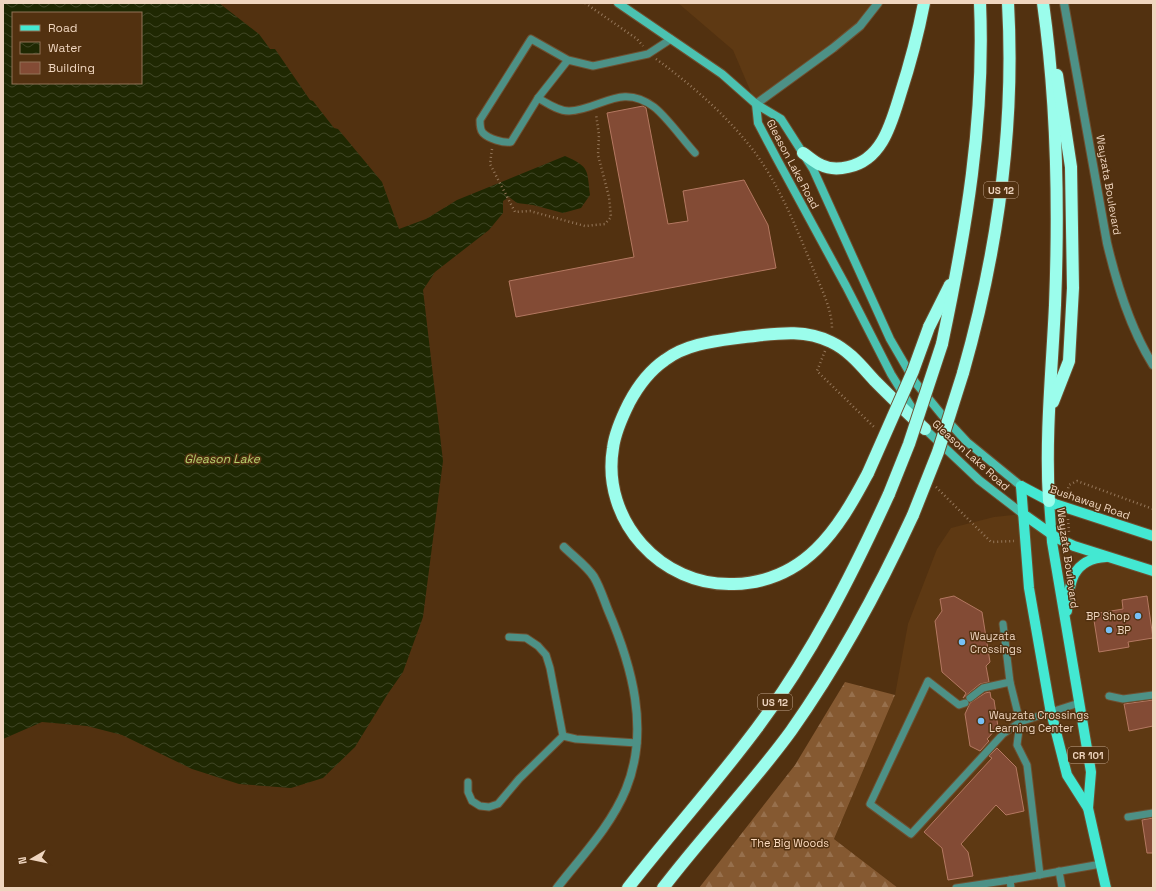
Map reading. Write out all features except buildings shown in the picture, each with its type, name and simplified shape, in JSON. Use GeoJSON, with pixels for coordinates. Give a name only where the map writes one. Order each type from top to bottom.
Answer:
{"type":"FeatureCollection","features":[{"type":"Feature","properties":{"kind":"highway"},"geometry":{"type":"LineString","coordinates":[[803,153],[820,164],[840,168],[855,165],[866,160],[876,152],[885,136],[904,83],[916,42],[924,3]]}},
{"type":"Feature","properties":{"kind":"highway","name":"US 12"},"geometry":{"type":"LineString","coordinates":[[628,888],[757,728],[780,694],[838,600],[889,494],[909,444],[942,344],[958,270],[974,169],[980,95],[980,3]]}},
{"type":"Feature","properties":{"kind":"highway","name":"US 12"},"geometry":{"type":"LineString","coordinates":[[663,888],[755,777],[817,692],[871,602],[913,516],[938,452],[963,373],[983,296],[999,204],[1007,115],[1008,3]]}},
{"type":"Feature","properties":{"kind":"highway"},"geometry":{"type":"LineString","coordinates":[[1043,3],[1048,38],[1054,124],[1057,228],[1048,456],[1049,501]]}},
{"type":"Feature","properties":{"kind":"highway"},"geometry":{"type":"LineString","coordinates":[[1048,38],[1059,86],[1069,148],[1074,253],[1070,349],[1062,382],[1050,409]]}},
{"type":"Feature","properties":{"kind":"highway"},"geometry":{"type":"LineString","coordinates":[[924,429],[904,411],[851,355],[839,346],[811,335],[794,332],[719,340],[699,344],[666,359],[645,378],[626,408],[617,429],[612,462],[612,481],[616,500],[628,526],[643,546],[669,568],[684,576],[706,582],[747,584],[767,580],[794,568],[805,560],[841,521],[868,473],[913,371],[929,327],[958,270]]}},
{"type":"Feature","properties":{"kind":"main road"},"geometry":{"type":"LineString","coordinates":[[618,3],[722,74],[756,104]]}},
{"type":"Feature","properties":{"kind":"main road","name":"Gleason Lake Road"},"geometry":{"type":"LineString","coordinates":[[756,104],[781,119],[803,153],[837,220],[890,339],[915,382],[963,438],[1021,486]]}},
{"type":"Feature","properties":{"kind":"main road","name":"Gleason Lake Road"},"geometry":{"type":"LineString","coordinates":[[756,104],[758,123],[777,160],[846,286],[891,374],[924,429],[979,480],[1023,514]]}},
{"type":"Feature","properties":{"kind":"main road","name":"Bushaway Road"},"geometry":{"type":"LineString","coordinates":[[1021,486],[1049,501],[1153,536]]}},
{"type":"Feature","properties":{"kind":"main road","name":"CR 101"},"geometry":{"type":"LineString","coordinates":[[1021,486],[1025,544]]}},
{"type":"Feature","properties":{"kind":"main road","name":"Wayzata Boulevard"},"geometry":{"type":"LineString","coordinates":[[1049,501],[1051,533],[1065,625],[1091,772],[1088,808],[1106,888]]}},
{"type":"Feature","properties":{"kind":"main road"},"geometry":{"type":"LineString","coordinates":[[1023,514],[1051,533],[1074,546],[1153,571]]}},
{"type":"Feature","properties":{"kind":"main road","name":"Wayzata Boulevard"},"geometry":{"type":"LineString","coordinates":[[1025,544],[1029,588],[1051,711],[1067,775],[1088,808]]}},
{"type":"Feature","properties":{"kind":"main road","name":"CR 101"},"geometry":{"type":"LineString","coordinates":[[1065,625],[1069,591],[1077,570],[1083,563],[1090,560],[1111,557]]}},
{"type":"Feature","properties":{"kind":"street"},"geometry":{"type":"LineString","coordinates":[[756,104],[860,26],[878,3]]}},
{"type":"Feature","properties":{"kind":"street","name":"Wayzata Boulevard"},"geometry":{"type":"LineString","coordinates":[[1064,3],[1106,243],[1115,277],[1130,320],[1153,365]]}},
{"type":"Feature","properties":{"kind":"street"},"geometry":{"type":"LineString","coordinates":[[557,888],[600,833],[617,808],[632,770],[637,743],[636,704],[632,678],[621,640],[594,576],[564,547]]}},
{"type":"Feature","properties":{"kind":"lane"},"geometry":{"type":"LineString","coordinates":[[568,60],[538,98],[511,142],[496,140],[483,133],[480,128],[480,120],[531,39],[568,60],[593,66],[648,54],[671,39]]}},
{"type":"Feature","properties":{"kind":"lane"},"geometry":{"type":"LineString","coordinates":[[538,98],[556,108],[567,111],[578,110],[606,99],[632,97],[642,100],[654,107],[694,154]]}},
{"type":"Feature","properties":{"kind":"lane"},"geometry":{"type":"LineString","coordinates":[[1003,624],[1010,682],[1020,722],[1017,746],[1027,765],[1040,875]]}},
{"type":"Feature","properties":{"kind":"lane"},"geometry":{"type":"LineString","coordinates":[[509,637],[526,638],[538,646],[546,656],[550,668],[563,736]]}},
{"type":"Feature","properties":{"kind":"lane"},"geometry":{"type":"LineString","coordinates":[[1010,682],[984,688],[959,705],[928,681],[870,804],[911,834],[1003,734],[1020,722],[1079,703]]}},
{"type":"Feature","properties":{"kind":"lane"},"geometry":{"type":"LineString","coordinates":[[1109,696],[1123,699],[1153,695]]}},
{"type":"Feature","properties":{"kind":"lane"},"geometry":{"type":"LineString","coordinates":[[563,736],[576,739],[637,743]]}},
{"type":"Feature","properties":{"kind":"lane"},"geometry":{"type":"LineString","coordinates":[[468,782],[468,792],[472,801],[480,806],[489,807],[498,804],[519,779],[563,736]]}},
{"type":"Feature","properties":{"kind":"lane"},"geometry":{"type":"LineString","coordinates":[[1128,817],[1153,813]]}},
{"type":"Feature","properties":{"kind":"lane"},"geometry":{"type":"LineString","coordinates":[[956,888],[1101,864]]}},
{"type":"Feature","properties":{"kind":"lane"},"geometry":{"type":"LineString","coordinates":[[1059,871],[1062,888]]}},
{"type":"Feature","properties":{"kind":"lane"},"geometry":{"type":"LineString","coordinates":[[1010,880],[1011,888]]}},
{"type":"Feature","properties":{"kind":"path"},"geometry":{"type":"LineString","coordinates":[[585,3],[637,39],[648,54],[689,83],[727,121],[754,151],[791,216],[822,292],[832,322],[832,332]]}},
{"type":"Feature","properties":{"kind":"path"},"geometry":{"type":"LineString","coordinates":[[496,140],[490,154],[490,164],[515,212],[530,211],[585,226],[605,224],[611,217],[609,197],[598,154],[599,135],[594,104]]}},
{"type":"Feature","properties":{"kind":"path"},"geometry":{"type":"LineString","coordinates":[[826,349],[817,371],[879,432]]}},
{"type":"Feature","properties":{"kind":"path"},"geometry":{"type":"LineString","coordinates":[[936,486],[987,536],[991,542],[1017,541],[1025,544]]}},
{"type":"Feature","properties":{"kind":"shaded area"},"geometry":{"type":"Polygon","coordinates":[[[678,3],[878,3],[860,26],[756,104],[733,50],[678,3]]]}},
{"type":"Feature","properties":{"kind":"shaded area"},"geometry":{"type":"Polygon","coordinates":[[[1023,514],[1051,533],[1153,572],[1153,888],[898,888],[834,839],[895,695],[908,624],[937,549],[951,528],[994,517],[1023,514]]]}},
{"type":"Feature","properties":{"kind":"green space","name":"The Big Woods"},"geometry":{"type":"Polygon","coordinates":[[[845,682],[895,695],[834,839],[898,888],[699,888],[795,765],[845,682]]]}},
{"type":"Feature","properties":{"kind":"water","name":"Gleason Lake"},"geometry":{"type":"Polygon","coordinates":[[[3,3],[219,3],[259,34],[270,49],[275,49],[310,100],[313,101],[334,128],[338,129],[382,182],[399,229],[426,219],[457,200],[565,156],[579,163],[586,170],[590,195],[581,208],[563,213],[533,205],[517,203],[509,197],[503,201],[503,213],[489,230],[435,272],[423,290],[443,461],[423,617],[403,672],[355,747],[323,778],[291,788],[239,784],[192,769],[122,735],[87,726],[42,722],[3,739],[3,3]]]}},
{"type":"Feature","properties":{"kind":"place","name":"BP Shop"},"geometry":{"type":"Point","coordinates":[1138,616]}},
{"type":"Feature","properties":{"kind":"place","name":"BP"},"geometry":{"type":"Point","coordinates":[1109,630]}},
{"type":"Feature","properties":{"kind":"place","name":"Wayzata Crossings"},"geometry":{"type":"Point","coordinates":[962,642]}},
{"type":"Feature","properties":{"kind":"place","name":"Wayzata Crossings Learning Center"},"geometry":{"type":"Point","coordinates":[981,721]}}]}
